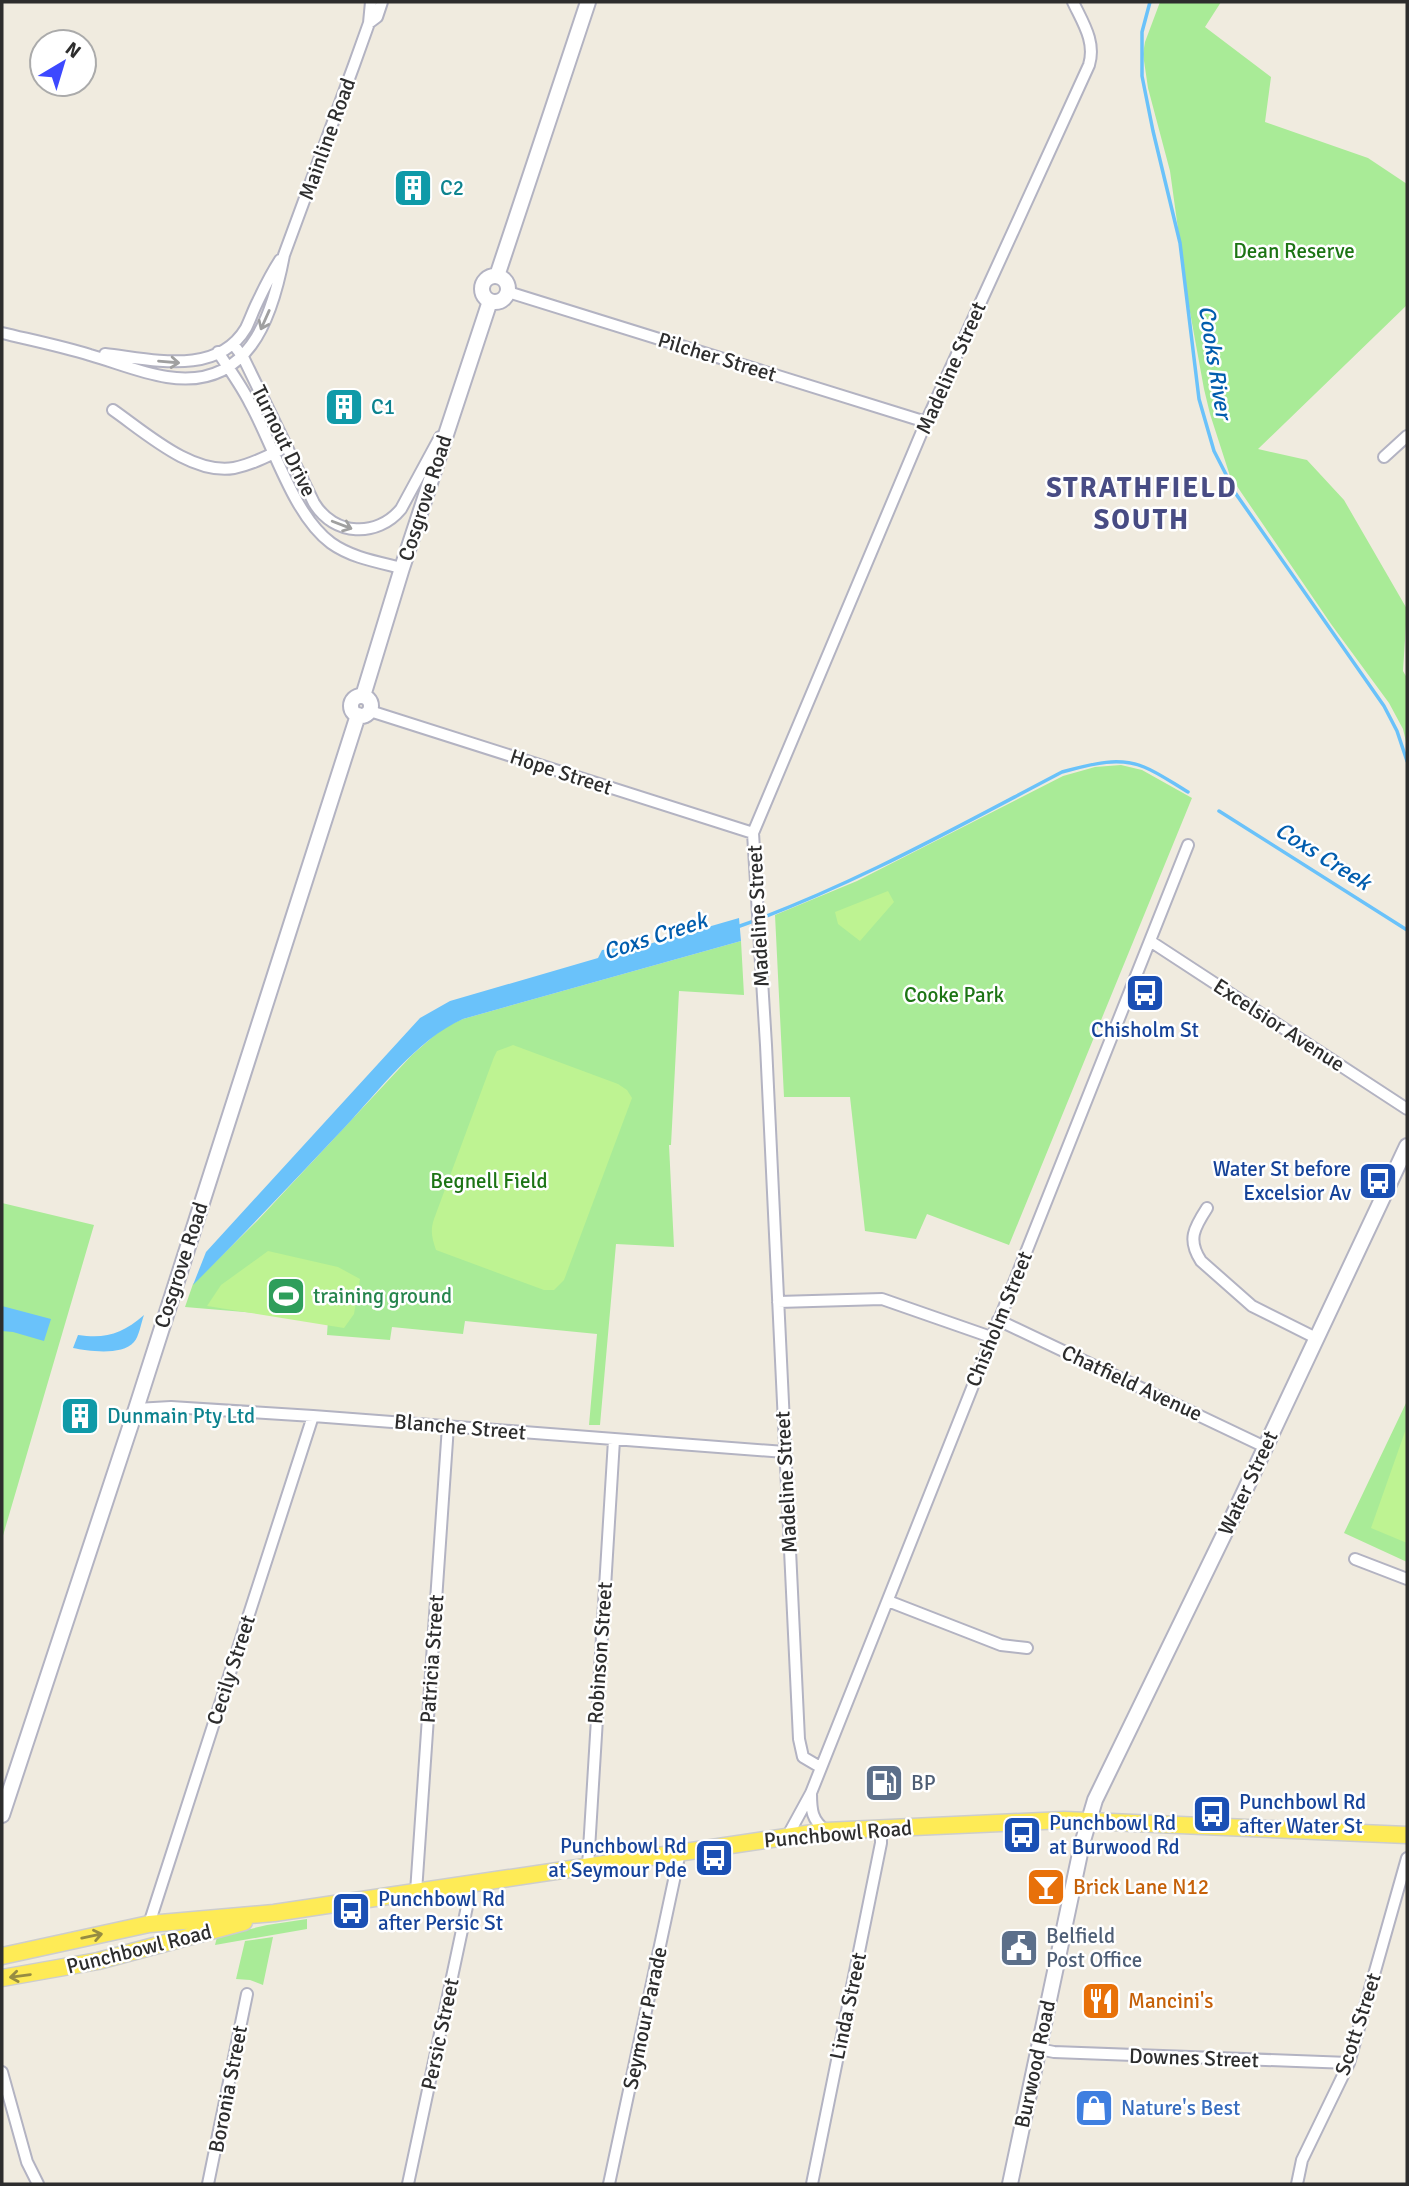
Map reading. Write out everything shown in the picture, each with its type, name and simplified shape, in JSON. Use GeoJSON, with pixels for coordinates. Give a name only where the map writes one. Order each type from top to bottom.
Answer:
{"type":"FeatureCollection","features":[{"type":"Feature","properties":{"kind":"main road"},"geometry":{"type":"LineString","coordinates":[[497,276],[588,2]]}},
{"type":"Feature","properties":{"kind":"main road"},"geometry":{"type":"LineString","coordinates":[[497,276],[506,282],[508,292],[503,300],[490,301],[484,296],[482,288],[489,278],[497,276]]}},
{"type":"Feature","properties":{"kind":"main road","name":"Cosgrove Road"},"geometry":{"type":"LineString","coordinates":[[2,1815],[364,713],[353,711],[352,702],[356,697],[363,696],[490,301]]}},
{"type":"Feature","properties":{"kind":"main road","name":"Water Street"},"geometry":{"type":"LineString","coordinates":[[1088,1821],[1095,1800],[1407,1146]]}},
{"type":"Feature","properties":{"kind":"main road","name":"Punchbowl Road"},"geometry":{"type":"LineString","coordinates":[[2,1956],[149,1924],[274,1913],[826,1831],[1042,1820],[1407,1835]]}},
{"type":"Feature","properties":{"kind":"main road","name":"Burwood Road"},"geometry":{"type":"LineString","coordinates":[[1010,2184],[1088,1821]]}},
{"type":"Feature","properties":{"kind":"main road","name":"Punchbowl Road"},"geometry":{"type":"LineString","coordinates":[[2,1978],[98,1961],[274,1913]]}},
{"type":"Feature","properties":{"kind":"street","name":"Mainline Road"},"geometry":{"type":"LineString","coordinates":[[2,334],[77,351],[168,377],[199,377],[228,367],[243,357],[264,323],[278,286],[284,255],[369,23],[371,2]]}},
{"type":"Feature","properties":{"kind":"street","name":"Mainline Road"},"geometry":{"type":"LineString","coordinates":[[369,23],[377,17],[382,2]]}},
{"type":"Feature","properties":{"kind":"street","name":"Madeline Street"},"geometry":{"type":"LineString","coordinates":[[820,1767],[803,1757],[799,1739],[766,1045],[753,833],[926,422],[1089,65],[1093,54],[1090,41],[1073,2]]}},
{"type":"Feature","properties":{"kind":"street","name":"Mainline Road"},"geometry":{"type":"LineString","coordinates":[[77,351],[184,363],[218,352],[233,344],[246,328],[267,281],[284,255]]}},
{"type":"Feature","properties":{"kind":"street","name":"Pilcher Street"},"geometry":{"type":"LineString","coordinates":[[508,292],[926,422]]}},
{"type":"Feature","properties":{"kind":"street","name":"Turnout Drive"},"geometry":{"type":"LineString","coordinates":[[233,344],[243,357],[314,503],[325,516],[350,529],[369,529],[387,523],[401,509],[451,417]]}},
{"type":"Feature","properties":{"kind":"street","name":"Turnout Drive"},"geometry":{"type":"LineString","coordinates":[[218,352],[250,403],[300,505],[323,536],[351,554],[402,568]]}},
{"type":"Feature","properties":{"kind":"street"},"geometry":{"type":"LineString","coordinates":[[113,410],[185,459],[208,468],[236,467],[286,447]]}},
{"type":"Feature","properties":{"kind":"street"},"geometry":{"type":"LineString","coordinates":[[1384,457],[1407,436]]}},
{"type":"Feature","properties":{"kind":"street","name":"Hope Street"},"geometry":{"type":"LineString","coordinates":[[364,713],[753,833]]}},
{"type":"Feature","properties":{"kind":"street","name":"Chisholm Street"},"geometry":{"type":"LineString","coordinates":[[787,1836],[811,1793],[1188,845]]}},
{"type":"Feature","properties":{"kind":"street","name":"Excelsior Avenue"},"geometry":{"type":"LineString","coordinates":[[1150,941],[1407,1109]]}},
{"type":"Feature","properties":{"kind":"street"},"geometry":{"type":"LineString","coordinates":[[1206,1208],[1194,1229],[1192,1241],[1194,1252],[1200,1261],[1252,1306],[1316,1338]]}},
{"type":"Feature","properties":{"kind":"street"},"geometry":{"type":"LineString","coordinates":[[779,1302],[882,1299],[991,1337]]}},
{"type":"Feature","properties":{"kind":"street","name":"Chatfield Avenue"},"geometry":{"type":"LineString","coordinates":[[999,1320],[1265,1447]]}},
{"type":"Feature","properties":{"kind":"street","name":"Blanche Street"},"geometry":{"type":"LineString","coordinates":[[136,1409],[171,1407],[313,1416],[785,1452]]}},
{"type":"Feature","properties":{"kind":"street","name":"Cecily Street"},"geometry":{"type":"LineString","coordinates":[[149,1924],[313,1416]]}},
{"type":"Feature","properties":{"kind":"street","name":"Patricia Street"},"geometry":{"type":"LineString","coordinates":[[416,1892],[448,1426]]}},
{"type":"Feature","properties":{"kind":"street","name":"Robinson Street"},"geometry":{"type":"LineString","coordinates":[[588,1866],[614,1440]]}},
{"type":"Feature","properties":{"kind":"street"},"geometry":{"type":"LineString","coordinates":[[1355,1559],[1407,1579]]}},
{"type":"Feature","properties":{"kind":"street"},"geometry":{"type":"LineString","coordinates":[[888,1601],[1001,1645],[1027,1648]]}},
{"type":"Feature","properties":{"kind":"street"},"geometry":{"type":"LineString","coordinates":[[811,1793],[812,1815],[817,1824],[826,1831]]}},
{"type":"Feature","properties":{"kind":"street","name":"Linda Street"},"geometry":{"type":"LineString","coordinates":[[812,2184],[879,1857],[881,1828]]}},
{"type":"Feature","properties":{"kind":"street","name":"Seymour Parade"},"geometry":{"type":"LineString","coordinates":[[609,2184],[680,1852]]}},
{"type":"Feature","properties":{"kind":"street","name":"Scott Street"},"geometry":{"type":"LineString","coordinates":[[1297,2184],[1302,2160],[1349,2063],[1407,1858]]}},
{"type":"Feature","properties":{"kind":"street","name":"Persic Street"},"geometry":{"type":"LineString","coordinates":[[408,2184],[471,1883]]}},
{"type":"Feature","properties":{"kind":"street","name":"Boronia Street"},"geometry":{"type":"LineString","coordinates":[[208,2184],[247,1994]]}},
{"type":"Feature","properties":{"kind":"street","name":"Downes Street"},"geometry":{"type":"LineString","coordinates":[[1039,2049],[1054,2052],[1349,2063]]}},
{"type":"Feature","properties":{"kind":"street"},"geometry":{"type":"LineString","coordinates":[[2,2072],[27,2162],[38,2184]]}},
{"type":"Feature","properties":{"kind":"green space","name":"Dean Reserve"},"geometry":{"type":"Polygon","coordinates":[[[1160,2],[1221,2],[1205,27],[1271,77],[1265,122],[1368,158],[1407,184],[1407,305],[1258,449],[1307,460],[1344,500],[1407,609],[1403,671],[1407,678],[1407,746],[1403,729],[1389,703],[1331,624],[1230,476],[1204,389],[1188,301],[1170,171],[1148,88],[1143,54],[1160,2]]]}},
{"type":"Feature","properties":{"kind":"green space","name":"Cooke Park"},"geometry":{"type":"Polygon","coordinates":[[[1121,765],[1142,770],[1192,798],[1009,1245],[927,1214],[916,1239],[865,1231],[850,1097],[784,1097],[775,915],[857,881],[1063,776],[1095,767],[1121,765]]]}},
{"type":"Feature","properties":{"kind":"green space"},"geometry":{"type":"Polygon","coordinates":[[[888,891],[894,902],[860,941],[838,924],[835,912],[888,891]]]}},
{"type":"Feature","properties":{"kind":"green space","name":"Begnell Field"},"geometry":{"type":"Polygon","coordinates":[[[741,941],[744,995],[679,991],[669,1145],[674,1247],[616,1244],[600,1425],[589,1425],[597,1334],[465,1321],[463,1334],[392,1327],[390,1340],[327,1335],[328,1319],[185,1307],[193,1284],[258,1220],[412,1055],[444,1027],[463,1019],[741,941]]]}},
{"type":"Feature","properties":{"kind":"green space"},"geometry":{"type":"Polygon","coordinates":[[[513,1045],[618,1084],[627,1090],[632,1098],[564,1280],[554,1290],[544,1290],[436,1250],[433,1238],[434,1219],[494,1057],[497,1051],[513,1045]]]}},
{"type":"Feature","properties":{"kind":"green space"},"geometry":{"type":"Polygon","coordinates":[[[2,1203],[94,1225],[2,1539],[2,1203]]]}},
{"type":"Feature","properties":{"kind":"green space","name":"training ground"},"geometry":{"type":"Polygon","coordinates":[[[268,1251],[338,1267],[360,1279],[354,1314],[344,1328],[207,1306],[221,1285],[268,1251]]]}},
{"type":"Feature","properties":{"kind":"green space"},"geometry":{"type":"Polygon","coordinates":[[[1407,1401],[1407,1562],[1344,1533],[1407,1401]]]}},
{"type":"Feature","properties":{"kind":"green space"},"geometry":{"type":"Polygon","coordinates":[[[1407,1426],[1407,1543],[1371,1528],[1407,1426]]]}},
{"type":"Feature","properties":{"kind":"green space"},"geometry":{"type":"Polygon","coordinates":[[[307,1919],[307,1929],[215,1945],[217,1937],[307,1919]]]}},
{"type":"Feature","properties":{"kind":"green space"},"geometry":{"type":"Polygon","coordinates":[[[273,1937],[263,1985],[236,1979],[245,1941],[273,1937]]]}},
{"type":"Feature","properties":{"kind":"water"},"geometry":{"type":"Polygon","coordinates":[[[739,918],[741,941],[463,1019],[446,1028],[400,1067],[193,1285],[206,1252],[420,1018],[450,1001],[598,958],[602,950],[649,944],[739,918]]]}},
{"type":"Feature","properties":{"kind":"water"},"geometry":{"type":"Polygon","coordinates":[[[2,1306],[51,1319],[44,1341],[2,1331],[2,1306]]]}},
{"type":"Feature","properties":{"kind":"water"},"geometry":{"type":"Polygon","coordinates":[[[144,1315],[137,1337],[129,1346],[113,1351],[73,1348],[78,1335],[113,1334],[144,1315]]]}},
{"type":"Feature","properties":{"kind":"waterway","name":"Cooks River"},"geometry":{"type":"LineString","coordinates":[[1150,2],[1142,32],[1142,76],[1180,243],[1199,399],[1214,451],[1236,494],[1384,706],[1397,731],[1407,761]]}},
{"type":"Feature","properties":{"kind":"waterway","name":"Coxs Creek"},"geometry":{"type":"LineString","coordinates":[[737,927],[861,875],[1062,772],[1103,763],[1124,762],[1155,772],[1188,792]]}},
{"type":"Feature","properties":{"kind":"waterway","name":"Coxs Creek"},"geometry":{"type":"LineString","coordinates":[[1219,811],[1407,930]]}},
{"type":"Feature","properties":{"kind":"place","name":"C2"},"geometry":{"type":"Point","coordinates":[413,188]}},
{"type":"Feature","properties":{"kind":"place","name":"C1"},"geometry":{"type":"Point","coordinates":[344,407]}},
{"type":"Feature","properties":{"kind":"place","name":"Chisholm St"},"geometry":{"type":"Point","coordinates":[1145,993]}},
{"type":"Feature","properties":{"kind":"place","name":"Water St before Excelsior Av"},"geometry":{"type":"Point","coordinates":[1378,1181]}},
{"type":"Feature","properties":{"kind":"place","name":"training ground"},"geometry":{"type":"Point","coordinates":[286,1296]}},
{"type":"Feature","properties":{"kind":"place","name":"Dunmain Pty Ltd"},"geometry":{"type":"Point","coordinates":[80,1416]}},
{"type":"Feature","properties":{"kind":"place","name":"BP"},"geometry":{"type":"Point","coordinates":[884,1783]}},
{"type":"Feature","properties":{"kind":"place","name":"Punchbowl Rd after Water St"},"geometry":{"type":"Point","coordinates":[1212,1814]}},
{"type":"Feature","properties":{"kind":"place","name":"Punchbowl Rd at Burwood Rd"},"geometry":{"type":"Point","coordinates":[1022,1835]}},
{"type":"Feature","properties":{"kind":"place","name":"Punchbowl Rd at Seymour Pde"},"geometry":{"type":"Point","coordinates":[714,1858]}},
{"type":"Feature","properties":{"kind":"place","name":"Brick Lane N12"},"geometry":{"type":"Point","coordinates":[1046,1887]}},
{"type":"Feature","properties":{"kind":"place","name":"Punchbowl Rd after Persic St"},"geometry":{"type":"Point","coordinates":[351,1911]}},
{"type":"Feature","properties":{"kind":"place","name":"Belfield Post Office"},"geometry":{"type":"Point","coordinates":[1019,1948]}},
{"type":"Feature","properties":{"kind":"place","name":"Mancini's"},"geometry":{"type":"Point","coordinates":[1101,2001]}},
{"type":"Feature","properties":{"kind":"place","name":"Nature's Best"},"geometry":{"type":"Point","coordinates":[1094,2108]}},
{"type":"Feature","properties":{"kind":"district","name":"STRATHFIELD SOUTH"},"geometry":{"type":"Point","coordinates":[1142,504]}}]}
